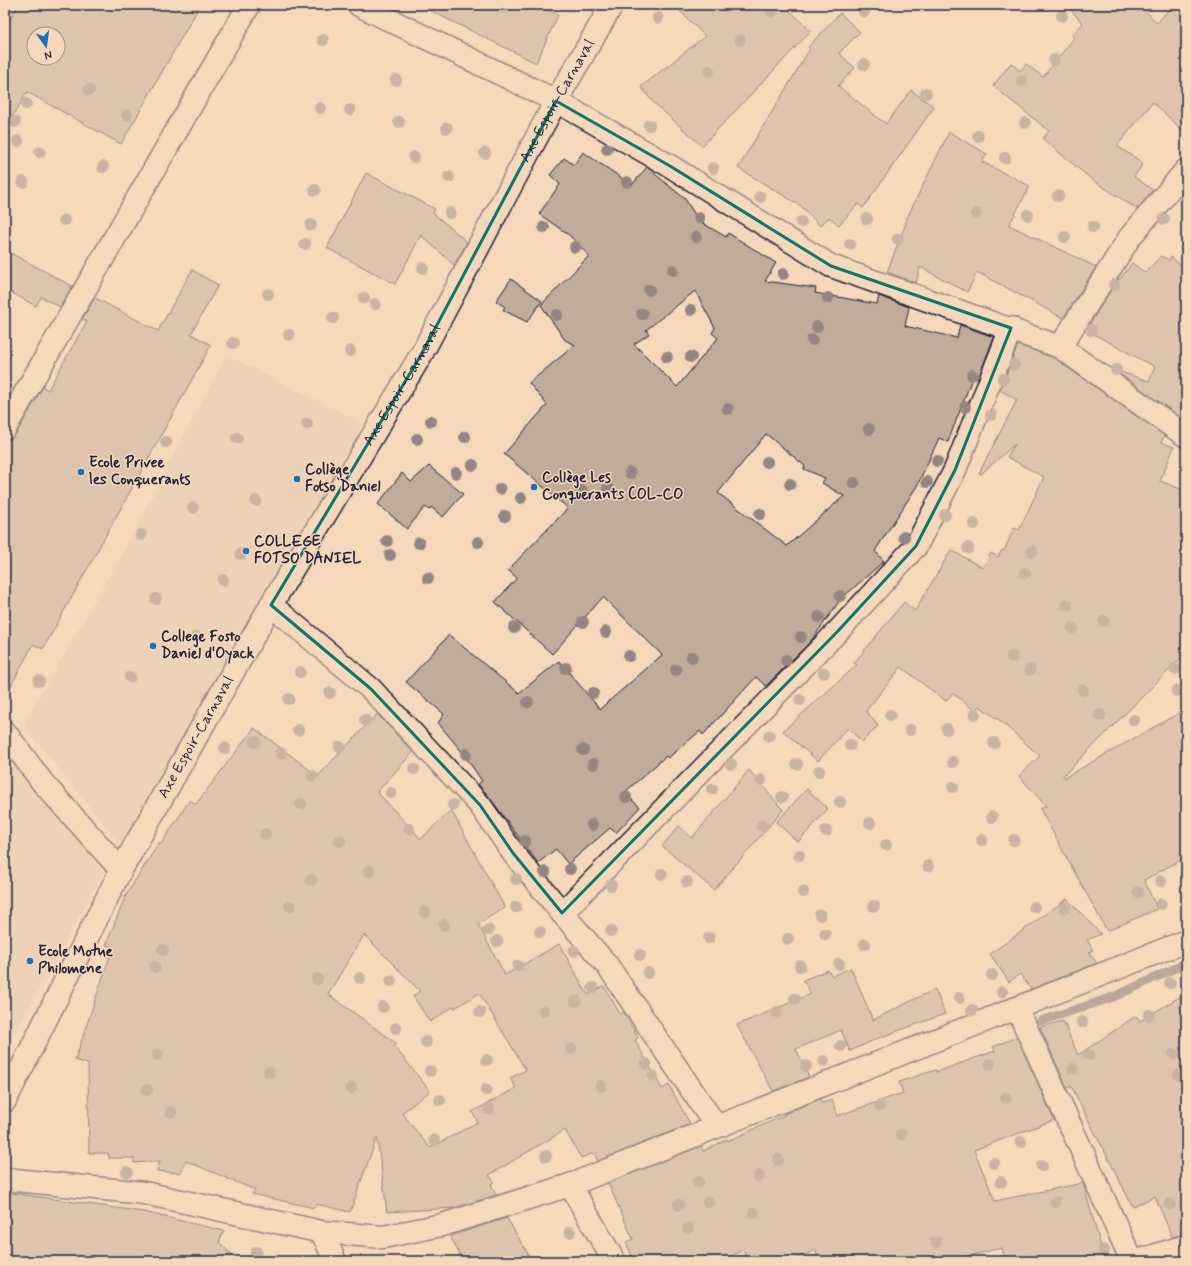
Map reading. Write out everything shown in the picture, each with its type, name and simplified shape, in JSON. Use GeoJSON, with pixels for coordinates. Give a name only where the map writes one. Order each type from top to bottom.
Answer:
{"type":"FeatureCollection","features":[{"type":"Feature","properties":{"kind":"street"},"geometry":{"type":"LineString","coordinates":[[5,428],[249,5]]}},
{"type":"Feature","properties":{"kind":"street"},"geometry":{"type":"LineString","coordinates":[[359,5],[556,101],[670,166],[831,266],[1011,328],[1060,347],[1186,436]]}},
{"type":"Feature","properties":{"kind":"street","name":"Axe Espoir-Carnaval"},"geometry":{"type":"LineString","coordinates":[[5,1101],[121,870],[271,605],[421,355],[556,101],[612,5]]}},
{"type":"Feature","properties":{"kind":"street"},"geometry":{"type":"LineString","coordinates":[[1060,347],[1130,237],[1186,170]]}},
{"type":"Feature","properties":{"kind":"street"},"geometry":{"type":"LineString","coordinates":[[562,913],[838,631],[916,546],[955,470],[1011,328]]}},
{"type":"Feature","properties":{"kind":"street"},"geometry":{"type":"LineString","coordinates":[[271,605],[371,689],[480,805],[513,853],[607,965],[716,1126]]}},
{"type":"Feature","properties":{"kind":"street"},"geometry":{"type":"LineString","coordinates":[[5,732],[43,783],[121,870]]}},
{"type":"Feature","properties":{"kind":"street"},"geometry":{"type":"LineString","coordinates":[[5,1179],[144,1193],[322,1232],[383,1237],[442,1224],[570,1185],[1186,941]]}},
{"type":"Feature","properties":{"kind":"street"},"geometry":{"type":"LineString","coordinates":[[1017,1008],[1132,1261]]}},
{"type":"Feature","properties":{"kind":"street"},"geometry":{"type":"LineString","coordinates":[[570,1185],[614,1261]]}},
{"type":"Feature","properties":{"kind":"street"},"geometry":{"type":"LineString","coordinates":[[322,1232],[335,1261]]}},
{"type":"Feature","properties":{"kind":"street"},"geometry":{"type":"LineString","coordinates":[[1137,1261],[1186,1246]]}},
{"type":"Feature","properties":{"kind":"highlighted area"},"geometry":{"type":"Polygon","coordinates":[[[556,101],[670,166],[831,266],[1011,328],[955,470],[916,546],[838,631],[562,913],[513,853],[480,805],[371,689],[271,605],[421,355],[556,101]]]}},
{"type":"Feature","properties":{"kind":"shaded area","name":"College Fosto Daniel d'Oyack"},"geometry":{"type":"Polygon","coordinates":[[[226,355],[363,423],[284,567],[123,848],[23,725],[124,550],[226,355]]]}},
{"type":"Feature","properties":{"kind":"shaded area","name":"Ecole Motue Philomene"},"geometry":{"type":"Polygon","coordinates":[[[5,741],[105,869],[5,1052],[5,741]]]}},
{"type":"Feature","properties":{"kind":"building"},"geometry":{"type":"Polygon","coordinates":[[[18,5],[200,5],[121,144],[27,92],[5,129],[5,28],[18,5]]]}},
{"type":"Feature","properties":{"kind":"building"},"geometry":{"type":"Polygon","coordinates":[[[419,5],[538,5],[558,15],[536,63],[419,5]]]}},
{"type":"Feature","properties":{"kind":"building"},"geometry":{"type":"Polygon","coordinates":[[[674,5],[784,5],[811,31],[702,146],[653,102],[641,87],[705,36],[674,5]]]}},
{"type":"Feature","properties":{"kind":"building"},"geometry":{"type":"Polygon","coordinates":[[[1066,5],[1140,5],[1157,23],[1173,5],[1186,5],[1186,134],[1153,102],[1117,146],[1143,163],[1134,177],[1153,190],[1137,209],[1091,179],[1043,139],[1049,131],[993,86],[1011,63],[1020,71],[1026,64],[1043,77],[1074,38],[1072,35],[1083,23],[1066,5]]]}},
{"type":"Feature","properties":{"kind":"building"},"geometry":{"type":"Polygon","coordinates":[[[840,13],[860,32],[839,53],[855,68],[838,86],[886,124],[911,90],[934,107],[863,208],[858,204],[839,225],[829,217],[820,226],[801,206],[738,168],[810,49],[808,47],[840,13]]]}},
{"type":"Feature","properties":{"kind":"building"},"geometry":{"type":"Polygon","coordinates":[[[949,132],[987,154],[982,162],[1030,186],[1009,225],[1096,267],[1063,318],[977,272],[967,292],[920,267],[916,283],[887,272],[906,223],[905,222],[949,132]]]}},
{"type":"Feature","properties":{"kind":"building"},"geometry":{"type":"Polygon","coordinates":[[[583,152],[632,185],[647,167],[685,199],[699,221],[726,237],[728,233],[776,263],[765,281],[816,288],[815,293],[877,304],[879,296],[909,307],[905,326],[957,338],[960,325],[994,337],[978,379],[973,376],[948,442],[939,438],[917,486],[875,551],[884,561],[841,599],[811,641],[766,686],[756,677],[703,735],[700,731],[668,758],[666,756],[624,793],[640,807],[616,833],[610,828],[568,864],[556,849],[538,863],[478,784],[482,781],[463,753],[438,723],[444,714],[406,682],[449,635],[519,693],[559,661],[600,709],[662,655],[603,597],[552,654],[495,602],[517,578],[508,570],[568,508],[504,454],[547,405],[529,383],[575,345],[565,340],[541,305],[589,256],[569,235],[539,214],[560,184],[550,175],[564,158],[574,165],[583,152]],[[695,291],[646,330],[649,334],[634,344],[677,387],[718,338],[712,333],[715,328],[695,291]],[[766,434],[718,493],[787,546],[844,496],[822,483],[825,478],[804,469],[805,466],[766,434]]]}},
{"type":"Feature","properties":{"kind":"building"},"geometry":{"type":"Polygon","coordinates":[[[366,173],[435,209],[433,213],[467,242],[454,265],[421,235],[395,284],[327,248],[366,173]]]}},
{"type":"Feature","properties":{"kind":"building"},"geometry":{"type":"Polygon","coordinates":[[[5,250],[72,286],[60,307],[41,297],[36,306],[5,289],[5,250]]]}},
{"type":"Feature","properties":{"kind":"building"},"geometry":{"type":"Polygon","coordinates":[[[1161,256],[1169,260],[1171,257],[1186,270],[1186,404],[1179,416],[1114,370],[1149,381],[1155,367],[1086,330],[1118,279],[1120,279],[1132,263],[1145,273],[1161,256]]]}},
{"type":"Feature","properties":{"kind":"building"},"geometry":{"type":"Polygon","coordinates":[[[192,270],[218,285],[191,334],[211,345],[43,649],[33,644],[5,697],[5,440],[11,439],[16,434],[43,387],[48,390],[87,321],[82,319],[95,298],[158,331],[192,270]]]}},
{"type":"Feature","properties":{"kind":"building"},"geometry":{"type":"Polygon","coordinates":[[[511,279],[542,301],[527,322],[503,310],[505,307],[496,301],[511,279]]]}},
{"type":"Feature","properties":{"kind":"building"},"geometry":{"type":"Polygon","coordinates":[[[1018,345],[1054,358],[1165,436],[1161,442],[1174,447],[1160,481],[1186,491],[1186,653],[1063,776],[1064,778],[1186,709],[1186,857],[1144,880],[1157,909],[1107,931],[1040,809],[1046,806],[1019,776],[1040,756],[998,719],[979,706],[975,711],[953,693],[946,701],[901,667],[866,711],[878,726],[862,742],[848,728],[818,761],[783,731],[857,665],[854,663],[904,602],[915,611],[951,550],[983,568],[991,553],[998,557],[1002,550],[1004,551],[1014,528],[1019,530],[1044,477],[1007,457],[1015,444],[981,474],[979,473],[1017,400],[1000,390],[1018,345]]]}},
{"type":"Feature","properties":{"kind":"building"},"geometry":{"type":"Polygon","coordinates":[[[429,466],[463,494],[443,517],[431,507],[429,510],[425,507],[407,529],[378,504],[402,473],[411,482],[429,466]]]}},
{"type":"Feature","properties":{"kind":"building"},"geometry":{"type":"Polygon","coordinates":[[[377,714],[413,752],[377,792],[421,839],[451,810],[505,908],[478,924],[505,975],[559,944],[588,995],[604,986],[620,1014],[624,1012],[638,1038],[635,1040],[662,1089],[669,1085],[690,1124],[598,1161],[594,1153],[581,1158],[565,1130],[489,1175],[494,1182],[491,1184],[496,1195],[455,1208],[387,1212],[377,1137],[350,1212],[316,1204],[314,1208],[252,1194],[255,1190],[186,1161],[180,1173],[157,1171],[160,1161],[134,1163],[134,1158],[109,1158],[108,1153],[89,1153],[88,1064],[75,1060],[113,947],[106,945],[126,895],[159,843],[161,844],[190,800],[196,804],[254,728],[318,776],[377,714]],[[364,935],[328,994],[397,1044],[394,1046],[430,1091],[402,1113],[430,1148],[478,1122],[472,1112],[516,1088],[510,1078],[526,1070],[479,993],[455,1008],[454,1006],[430,1022],[413,996],[420,991],[364,935]]]}},
{"type":"Feature","properties":{"kind":"building"},"geometry":{"type":"Polygon","coordinates":[[[749,770],[783,810],[714,890],[662,846],[679,826],[692,838],[749,770]]]}},
{"type":"Feature","properties":{"kind":"building"},"geometry":{"type":"Polygon","coordinates":[[[807,789],[828,809],[798,842],[776,822],[807,789]]]}},
{"type":"Feature","properties":{"kind":"building"},"geometry":{"type":"Polygon","coordinates":[[[1067,899],[1101,934],[1087,940],[1093,950],[1089,953],[1097,963],[1031,989],[1020,974],[1009,982],[990,954],[1067,899]]]}},
{"type":"Feature","properties":{"kind":"building"},"geometry":{"type":"Polygon","coordinates":[[[851,968],[873,1020],[935,989],[945,1014],[881,1037],[850,1051],[841,1030],[796,1049],[809,1077],[773,1091],[737,1025],[811,994],[803,980],[828,970],[832,976],[851,968]]]}},
{"type":"Feature","properties":{"kind":"building"},"geometry":{"type":"Polygon","coordinates":[[[1186,993],[1186,1234],[1172,1237],[1155,1196],[1133,1207],[1071,1086],[1067,1088],[1040,1027],[1063,1021],[1078,1055],[1136,1016],[1140,1021],[1186,993]]]}},
{"type":"Feature","properties":{"kind":"building"},"geometry":{"type":"Polygon","coordinates":[[[1017,1037],[1054,1120],[974,1150],[995,1201],[1083,1183],[1105,1261],[1005,1261],[1002,1248],[946,1261],[818,1261],[816,1250],[792,1261],[748,1261],[743,1250],[721,1261],[634,1261],[626,1242],[633,1239],[608,1183],[701,1146],[703,1151],[820,1099],[822,1103],[832,1100],[837,1116],[903,1093],[899,1082],[936,1070],[936,1072],[995,1051],[993,1047],[1017,1037]]]}},
{"type":"Feature","properties":{"kind":"building"},"geometry":{"type":"Polygon","coordinates":[[[5,1192],[144,1212],[224,1231],[219,1242],[238,1261],[5,1261],[5,1192]]]}},
{"type":"Feature","properties":{"kind":"building"},"geometry":{"type":"Polygon","coordinates":[[[507,1218],[532,1261],[463,1261],[450,1236],[507,1218]]]}},
{"type":"Feature","properties":{"kind":"waterway"},"geometry":{"type":"LineString","coordinates":[[1041,1021],[1116,996],[1186,963]]}},
{"type":"Feature","properties":{"kind":"place","name":"Ecole Privee les Conquerants"},"geometry":{"type":"Point","coordinates":[81,472]}},
{"type":"Feature","properties":{"kind":"place","name":"Collège Fotso Daniel"},"geometry":{"type":"Point","coordinates":[297,479]}},
{"type":"Feature","properties":{"kind":"place","name":"Collège Les Conquerants COL-CO"},"geometry":{"type":"Point","coordinates":[534,487]}},
{"type":"Feature","properties":{"kind":"place","name":"COLLEGE FOTSO DANIEL"},"geometry":{"type":"Point","coordinates":[246,551]}},
{"type":"Feature","properties":{"kind":"place","name":"College Fosto Daniel d'Oyack"},"geometry":{"type":"Point","coordinates":[153,646]}},
{"type":"Feature","properties":{"kind":"place","name":"Ecole Motue Philomene"},"geometry":{"type":"Point","coordinates":[30,961]}}]}
